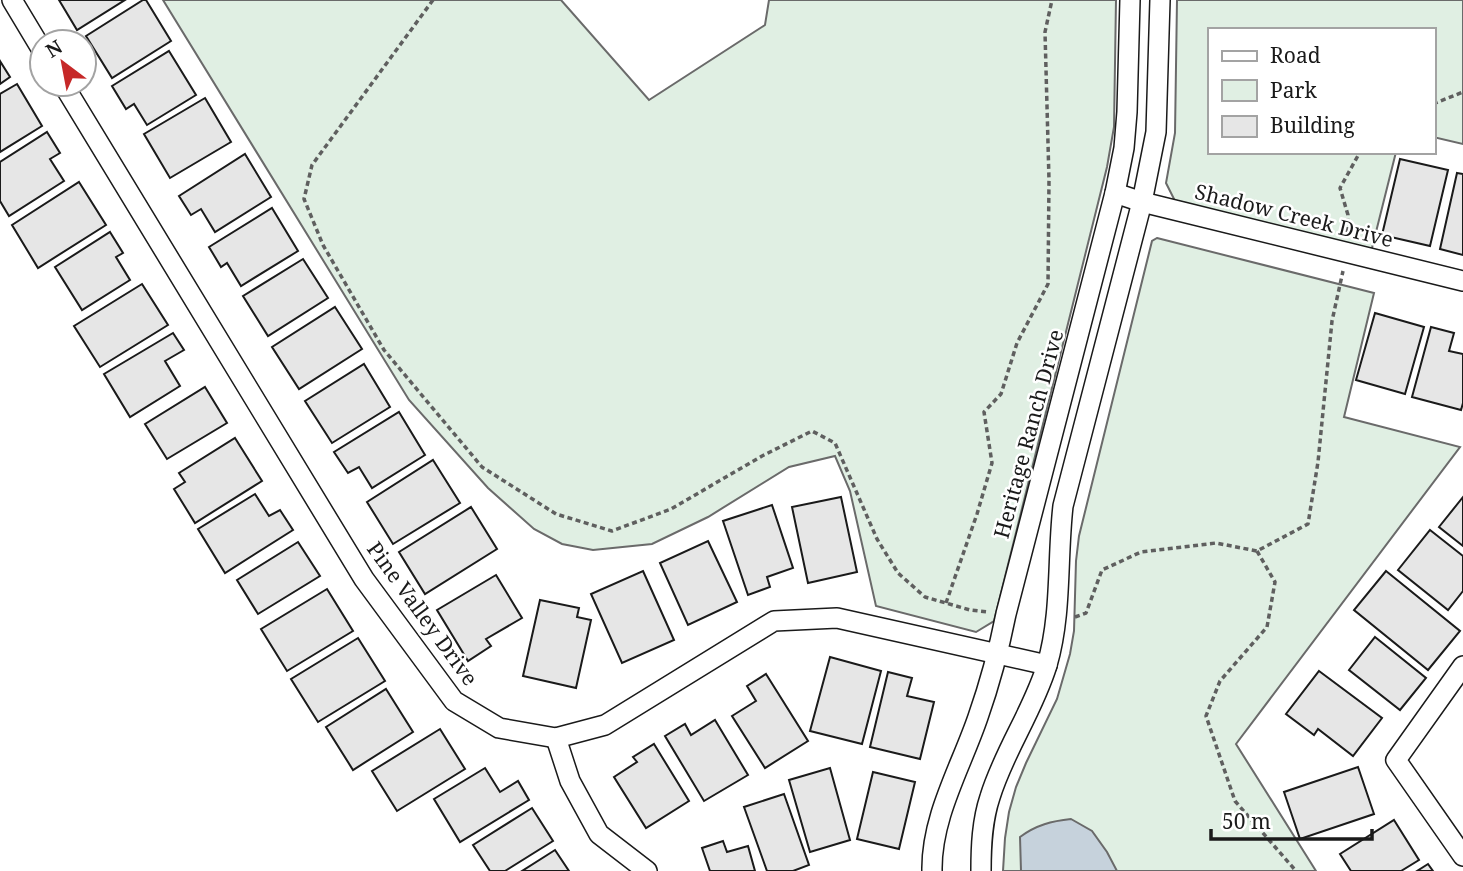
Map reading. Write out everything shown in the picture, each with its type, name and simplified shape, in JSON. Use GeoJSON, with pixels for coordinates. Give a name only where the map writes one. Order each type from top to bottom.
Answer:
{"type":"FeatureCollection","features":[{"type":"Feature","properties":{"kind":"street"},"geometry":{"type":"LineString","coordinates":[[12,0],[29,28]]}},
{"type":"Feature","properties":{"kind":"street","name":"Heritage Ranch Drive"},"geometry":{"type":"LineString","coordinates":[[932,871],[939,821],[978,717],[998,653],[1115,193],[1125,148],[1130,0]]}},
{"type":"Feature","properties":{"kind":"street"},"geometry":{"type":"LineString","coordinates":[[981,871],[984,822],[990,796],[1027,715],[1046,665],[1056,622],[1063,506],[1142,202],[1156,132],[1160,0]]}},
{"type":"Feature","properties":{"kind":"street","name":"Pine Valley Drive"},"geometry":{"type":"LineString","coordinates":[[72,98],[364,579],[454,702],[499,728],[556,738],[605,724],[774,621],[837,618],[1046,665]]}},
{"type":"Feature","properties":{"kind":"street","name":"Shadow Creek Drive"},"geometry":{"type":"LineString","coordinates":[[1115,193],[1142,202],[1463,281]]}},
{"type":"Feature","properties":{"kind":"street"},"geometry":{"type":"LineString","coordinates":[[1463,666],[1396,760],[1463,856]]}},
{"type":"Feature","properties":{"kind":"street"},"geometry":{"type":"LineString","coordinates":[[556,738],[570,781],[599,834],[647,871]]}},
{"type":"Feature","properties":{"kind":"path"},"geometry":{"type":"LineString","coordinates":[[433,0],[312,165],[304,199],[323,245],[384,350],[482,467],[556,514],[612,531],[671,509],[762,456],[812,431],[835,443],[877,539],[898,573],[925,597],[970,610],[1006,614]]}},
{"type":"Feature","properties":{"kind":"path"},"geometry":{"type":"LineString","coordinates":[[946,603],[992,463],[984,412],[1001,394],[1017,343],[1048,284],[1049,180],[1045,32],[1052,0]]}},
{"type":"Feature","properties":{"kind":"path"},"geometry":{"type":"LineString","coordinates":[[1435,103],[1463,92]]}},
{"type":"Feature","properties":{"kind":"path"},"geometry":{"type":"LineString","coordinates":[[1056,622],[1086,613],[1102,570],[1141,552],[1216,543],[1257,551],[1308,524],[1318,463],[1332,321],[1345,251],[1348,215],[1340,188],[1359,154]]}},
{"type":"Feature","properties":{"kind":"path"},"geometry":{"type":"LineString","coordinates":[[1257,551],[1275,582],[1268,627],[1220,681],[1206,716],[1235,801],[1296,871]]}},
{"type":"Feature","properties":{"kind":"green space"},"geometry":{"type":"Polygon","coordinates":[[[163,0],[561,0],[649,100],[765,25],[769,0],[1116,0],[1114,127],[1107,167],[994,621],[976,632],[876,606],[850,491],[835,456],[789,467],[708,517],[652,544],[593,550],[562,544],[534,529],[488,488],[409,400],[163,0]]]}},
{"type":"Feature","properties":{"kind":"green space"},"geometry":{"type":"Polygon","coordinates":[[[1177,0],[1463,0],[1463,144],[1435,137],[1435,28],[1208,28],[1208,154],[1396,154],[1371,252],[1175,201],[1166,183],[1175,133],[1177,0]]]}},
{"type":"Feature","properties":{"kind":"green space"},"geometry":{"type":"Polygon","coordinates":[[[1157,238],[1374,293],[1344,417],[1460,447],[1236,744],[1316,871],[1003,871],[1009,812],[1016,787],[1057,699],[1070,654],[1074,631],[1079,536],[1152,241],[1157,238]]]}},
{"type":"Feature","properties":{"kind":"shaded area"},"geometry":{"type":"Polygon","coordinates":[[[1071,819],[1092,831],[1117,871],[1021,871],[1020,837],[1044,824],[1071,819]]]}},
{"type":"Feature","properties":{"kind":"building"},"geometry":{"type":"Polygon","coordinates":[[[59,0],[125,0],[80,28],[76,28],[59,0]]]}},
{"type":"Feature","properties":{"kind":"building"},"geometry":{"type":"Polygon","coordinates":[[[146,0],[171,41],[112,78],[98,55],[98,28],[146,0]]]}},
{"type":"Feature","properties":{"kind":"building"},"geometry":{"type":"Polygon","coordinates":[[[169,51],[196,95],[147,125],[134,104],[126,109],[112,86],[169,51]]]}},
{"type":"Feature","properties":{"kind":"building"},"geometry":{"type":"Polygon","coordinates":[[[0,61],[10,77],[0,84],[0,61]]]}},
{"type":"Feature","properties":{"kind":"building"},"geometry":{"type":"Polygon","coordinates":[[[17,84],[42,126],[0,152],[0,94],[17,84]]]}},
{"type":"Feature","properties":{"kind":"building"},"geometry":{"type":"Polygon","coordinates":[[[205,98],[231,142],[170,178],[144,134],[205,98]]]}},
{"type":"Feature","properties":{"kind":"building"},"geometry":{"type":"Polygon","coordinates":[[[47,132],[60,153],[50,159],[64,181],[9,216],[0,201],[0,162],[47,132]]]}},
{"type":"Feature","properties":{"kind":"building"},"geometry":{"type":"Polygon","coordinates":[[[245,154],[271,197],[215,232],[201,209],[191,215],[179,196],[245,154]]]}},
{"type":"Feature","properties":{"kind":"building"},"geometry":{"type":"Polygon","coordinates":[[[1400,159],[1448,170],[1430,246],[1382,235],[1400,159]]]}},
{"type":"Feature","properties":{"kind":"building"},"geometry":{"type":"Polygon","coordinates":[[[1457,173],[1463,174],[1463,255],[1440,249],[1457,173]]]}},
{"type":"Feature","properties":{"kind":"building"},"geometry":{"type":"Polygon","coordinates":[[[79,182],[106,225],[38,268],[12,225],[79,182]]]}},
{"type":"Feature","properties":{"kind":"building"},"geometry":{"type":"Polygon","coordinates":[[[272,208],[298,251],[241,286],[227,263],[221,267],[209,247],[272,208]]]}},
{"type":"Feature","properties":{"kind":"building"},"geometry":{"type":"Polygon","coordinates":[[[110,232],[123,253],[116,257],[130,280],[82,310],[55,267],[110,232]]]}},
{"type":"Feature","properties":{"kind":"building"},"geometry":{"type":"Polygon","coordinates":[[[303,259],[328,298],[268,336],[243,296],[303,259]]]}},
{"type":"Feature","properties":{"kind":"building"},"geometry":{"type":"Polygon","coordinates":[[[142,284],[168,325],[100,367],[74,326],[142,284]]]}},
{"type":"Feature","properties":{"kind":"building"},"geometry":{"type":"Polygon","coordinates":[[[335,307],[362,349],[299,389],[272,347],[335,307]]]}},
{"type":"Feature","properties":{"kind":"building"},"geometry":{"type":"Polygon","coordinates":[[[1375,313],[1424,327],[1405,394],[1356,380],[1375,313]]]}},
{"type":"Feature","properties":{"kind":"building"},"geometry":{"type":"Polygon","coordinates":[[[1431,327],[1454,333],[1449,351],[1463,354],[1461,410],[1412,397],[1431,327]]]}},
{"type":"Feature","properties":{"kind":"building"},"geometry":{"type":"Polygon","coordinates":[[[173,333],[184,350],[165,361],[180,386],[130,417],[104,374],[173,333]]]}},
{"type":"Feature","properties":{"kind":"building"},"geometry":{"type":"Polygon","coordinates":[[[364,364],[390,407],[332,443],[305,401],[364,364]]]}},
{"type":"Feature","properties":{"kind":"building"},"geometry":{"type":"Polygon","coordinates":[[[205,387],[227,423],[167,459],[145,424],[205,387]]]}},
{"type":"Feature","properties":{"kind":"building"},"geometry":{"type":"Polygon","coordinates":[[[399,412],[425,455],[372,488],[359,467],[348,473],[334,452],[399,412]]]}},
{"type":"Feature","properties":{"kind":"building"},"geometry":{"type":"Polygon","coordinates":[[[235,438],[262,481],[195,523],[174,489],[185,482],[179,473],[235,438]]]}},
{"type":"Feature","properties":{"kind":"building"},"geometry":{"type":"Polygon","coordinates":[[[433,460],[460,503],[393,544],[367,502],[433,460]]]}},
{"type":"Feature","properties":{"kind":"building"},"geometry":{"type":"Polygon","coordinates":[[[255,494],[269,516],[280,510],[293,530],[225,573],[198,529],[255,494]]]}},
{"type":"Feature","properties":{"kind":"building"},"geometry":{"type":"Polygon","coordinates":[[[841,497],[857,572],[808,583],[792,507],[841,497]]]}},
{"type":"Feature","properties":{"kind":"building"},"geometry":{"type":"Polygon","coordinates":[[[1463,497],[1463,546],[1439,527],[1463,497]]]}},
{"type":"Feature","properties":{"kind":"building"},"geometry":{"type":"Polygon","coordinates":[[[772,505],[793,568],[767,577],[770,587],[748,595],[723,521],[772,505]]]}},
{"type":"Feature","properties":{"kind":"building"},"geometry":{"type":"Polygon","coordinates":[[[471,507],[497,549],[425,594],[399,552],[471,507]]]}},
{"type":"Feature","properties":{"kind":"building"},"geometry":{"type":"Polygon","coordinates":[[[1430,530],[1463,556],[1463,591],[1448,610],[1398,570],[1430,530]]]}},
{"type":"Feature","properties":{"kind":"building"},"geometry":{"type":"Polygon","coordinates":[[[708,541],[737,602],[688,625],[660,563],[708,541]]]}},
{"type":"Feature","properties":{"kind":"building"},"geometry":{"type":"Polygon","coordinates":[[[298,542],[320,576],[258,614],[237,580],[298,542]]]}},
{"type":"Feature","properties":{"kind":"building"},"geometry":{"type":"Polygon","coordinates":[[[643,571],[674,640],[622,663],[591,594],[643,571]]]}},
{"type":"Feature","properties":{"kind":"building"},"geometry":{"type":"Polygon","coordinates":[[[1386,571],[1460,631],[1428,670],[1354,610],[1386,571]]]}},
{"type":"Feature","properties":{"kind":"building"},"geometry":{"type":"Polygon","coordinates":[[[496,575],[522,618],[486,639],[491,646],[468,661],[437,610],[496,575]]]}},
{"type":"Feature","properties":{"kind":"building"},"geometry":{"type":"Polygon","coordinates":[[[327,589],[353,631],[287,671],[261,629],[327,589]]]}},
{"type":"Feature","properties":{"kind":"building"},"geometry":{"type":"Polygon","coordinates":[[[540,600],[579,608],[577,617],[591,620],[576,688],[523,676],[540,600]]]}},
{"type":"Feature","properties":{"kind":"building"},"geometry":{"type":"Polygon","coordinates":[[[1375,637],[1426,678],[1400,710],[1349,670],[1375,637]]]}},
{"type":"Feature","properties":{"kind":"building"},"geometry":{"type":"Polygon","coordinates":[[[358,638],[385,681],[318,722],[291,679],[358,638]]]}},
{"type":"Feature","properties":{"kind":"building"},"geometry":{"type":"Polygon","coordinates":[[[830,657],[881,671],[862,744],[810,731],[830,657]]]}},
{"type":"Feature","properties":{"kind":"building"},"geometry":{"type":"Polygon","coordinates":[[[1319,671],[1382,718],[1353,756],[1318,729],[1314,735],[1286,714],[1319,671]]]}},
{"type":"Feature","properties":{"kind":"building"},"geometry":{"type":"Polygon","coordinates":[[[888,672],[912,678],[907,696],[934,702],[920,759],[870,747],[888,672]]]}},
{"type":"Feature","properties":{"kind":"building"},"geometry":{"type":"Polygon","coordinates":[[[766,674],[808,741],[765,768],[732,716],[756,701],[747,686],[766,674]]]}},
{"type":"Feature","properties":{"kind":"building"},"geometry":{"type":"Polygon","coordinates":[[[386,689],[413,732],[353,770],[326,727],[386,689]]]}},
{"type":"Feature","properties":{"kind":"building"},"geometry":{"type":"Polygon","coordinates":[[[715,720],[748,775],[704,801],[665,736],[685,724],[691,735],[715,720]]]}},
{"type":"Feature","properties":{"kind":"building"},"geometry":{"type":"Polygon","coordinates":[[[440,729],[465,769],[397,811],[372,771],[440,729]]]}},
{"type":"Feature","properties":{"kind":"building"},"geometry":{"type":"Polygon","coordinates":[[[654,744],[689,801],[646,828],[614,777],[637,762],[633,757],[654,744]]]}},
{"type":"Feature","properties":{"kind":"building"},"geometry":{"type":"Polygon","coordinates":[[[1358,767],[1374,814],[1300,839],[1284,792],[1358,767]]]}},
{"type":"Feature","properties":{"kind":"building"},"geometry":{"type":"Polygon","coordinates":[[[485,768],[500,792],[518,781],[529,800],[460,842],[434,799],[485,768]]]}},
{"type":"Feature","properties":{"kind":"building"},"geometry":{"type":"Polygon","coordinates":[[[830,768],[850,840],[810,852],[789,780],[830,768]]]}},
{"type":"Feature","properties":{"kind":"building"},"geometry":{"type":"Polygon","coordinates":[[[873,772],[915,782],[899,849],[857,839],[873,772]]]}},
{"type":"Feature","properties":{"kind":"building"},"geometry":{"type":"Polygon","coordinates":[[[784,794],[809,865],[793,871],[767,871],[744,807],[784,794]]]}},
{"type":"Feature","properties":{"kind":"building"},"geometry":{"type":"Polygon","coordinates":[[[532,808],[553,841],[505,871],[490,871],[473,845],[532,808]]]}},
{"type":"Feature","properties":{"kind":"building"},"geometry":{"type":"Polygon","coordinates":[[[1394,820],[1419,860],[1401,871],[1351,871],[1340,854],[1394,820]]]}},
{"type":"Feature","properties":{"kind":"building"},"geometry":{"type":"Polygon","coordinates":[[[723,841],[727,852],[748,846],[755,871],[710,871],[702,848],[723,841]]]}},
{"type":"Feature","properties":{"kind":"building"},"geometry":{"type":"Polygon","coordinates":[[[555,850],[569,871],[522,871],[555,850]]]}},
{"type":"Feature","properties":{"kind":"building"},"geometry":{"type":"Polygon","coordinates":[[[1428,864],[1433,871],[1417,871],[1428,864]]]}}]}
